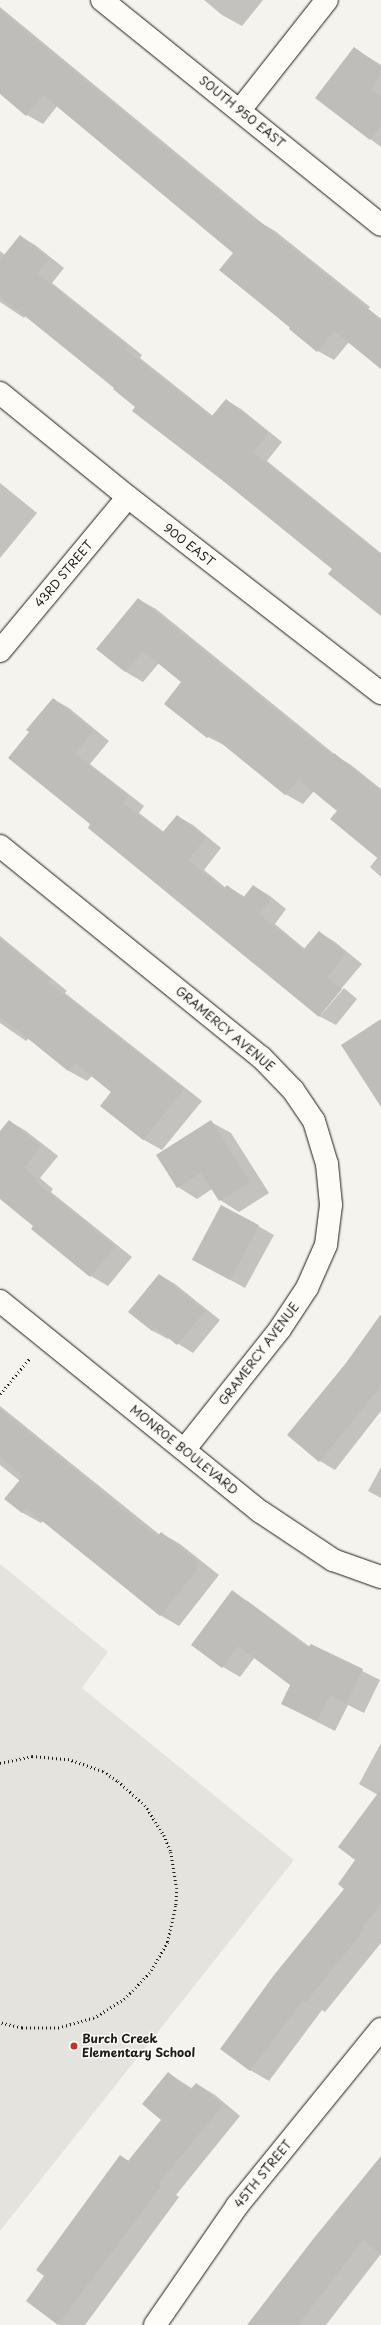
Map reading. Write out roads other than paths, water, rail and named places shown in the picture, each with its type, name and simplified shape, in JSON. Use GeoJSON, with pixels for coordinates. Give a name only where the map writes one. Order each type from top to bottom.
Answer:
{"type":"FeatureCollection","features":[{"type":"Feature","properties":{"kind":"street","name":"SOUTH 950 EAST"},"geometry":{"type":"LineString","coordinates":[[102,0],[381,225]]}},
{"type":"Feature","properties":{"kind":"street"},"geometry":{"type":"LineString","coordinates":[[240,110],[327,0]]}},
{"type":"Feature","properties":{"kind":"street","name":"900 EAST"},"geometry":{"type":"LineString","coordinates":[[0,393],[128,497],[381,693]]}},
{"type":"Feature","properties":{"kind":"street","name":"43RD STREET"},"geometry":{"type":"LineString","coordinates":[[0,651],[128,497]]}},
{"type":"Feature","properties":{"kind":"street","name":"GRAMERCY AVENUE"},"geometry":{"type":"LineString","coordinates":[[0,846],[261,1057],[293,1090],[314,1121],[327,1164],[331,1205],[326,1245],[307,1288],[280,1329],[184,1450]]}},
{"type":"Feature","properties":{"kind":"street","name":"MONROE BOULEVARD"},"geometry":{"type":"LineString","coordinates":[[0,1302],[261,1512],[333,1560],[381,1577]]}},
{"type":"Feature","properties":{"kind":"street","name":"45TH STREET"},"geometry":{"type":"LineString","coordinates":[[155,2325],[237,2206],[377,2042]]}},
{"type":"Feature","properties":{"kind":"place","name":"Burch Creek Elementary School"},"geometry":{"type":"Point","coordinates":[74,2046]}}]}
